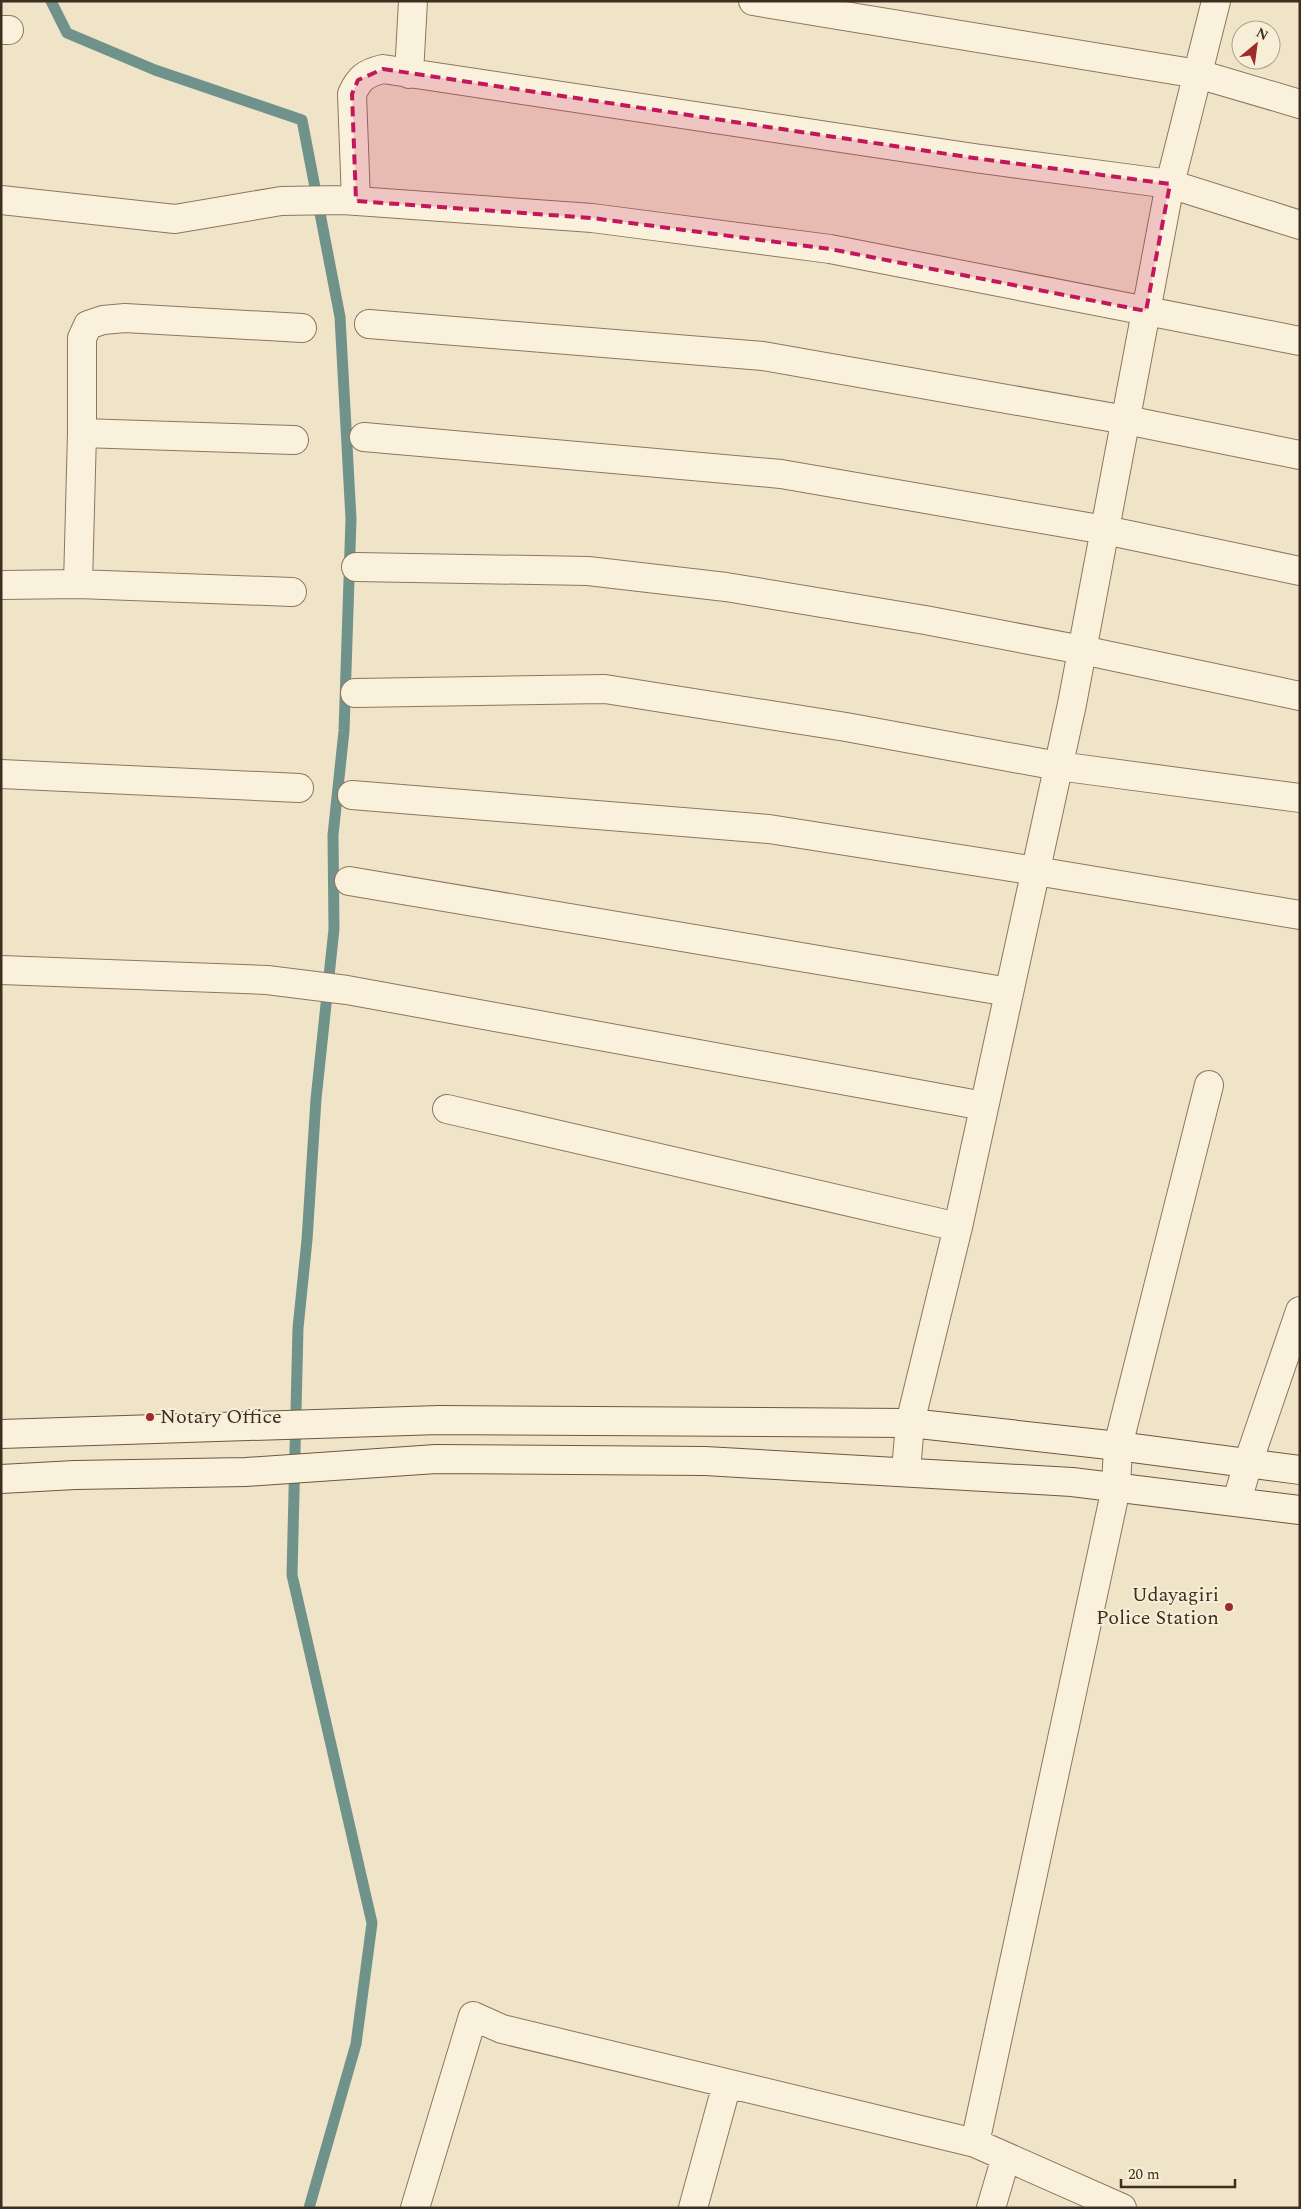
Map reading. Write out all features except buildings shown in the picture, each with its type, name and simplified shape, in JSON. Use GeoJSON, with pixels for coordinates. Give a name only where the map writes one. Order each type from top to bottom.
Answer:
{"type":"FeatureCollection","features":[{"type":"Feature","properties":{"kind":"street"},"geometry":{"type":"LineString","coordinates":[[409,74],[413,1]]}},
{"type":"Feature","properties":{"kind":"street"},"geometry":{"type":"LineString","coordinates":[[753,1],[1198,74],[1300,104]]}},
{"type":"Feature","properties":{"kind":"street"},"geometry":{"type":"LineString","coordinates":[[906,1471],[910,1423],[958,1228],[1082,650],[1170,184],[1216,1]]}},
{"type":"Feature","properties":{"kind":"street"},"geometry":{"type":"LineString","coordinates":[[350,200],[352,94],[358,80],[369,72],[383,68],[409,74],[964,157],[1170,184],[1300,225]]}},
{"type":"Feature","properties":{"kind":"street"},"geometry":{"type":"LineString","coordinates":[[1,200],[175,219],[281,201],[350,200],[592,218],[830,249],[1300,341]]}},
{"type":"Feature","properties":{"kind":"street"},"geometry":{"type":"LineString","coordinates":[[78,584],[82,433],[82,338],[88,325],[103,320],[125,318],[302,328]]}},
{"type":"Feature","properties":{"kind":"street"},"geometry":{"type":"LineString","coordinates":[[369,324],[763,356],[1126,420],[1300,455]]}},
{"type":"Feature","properties":{"kind":"street"},"geometry":{"type":"LineString","coordinates":[[82,433],[294,440]]}},
{"type":"Feature","properties":{"kind":"street"},"geometry":{"type":"LineString","coordinates":[[364,437],[781,474],[1105,530],[1300,571]]}},
{"type":"Feature","properties":{"kind":"street"},"geometry":{"type":"LineString","coordinates":[[356,567],[588,571],[726,587],[925,620],[1082,650],[1300,696]]}},
{"type":"Feature","properties":{"kind":"street"},"geometry":{"type":"LineString","coordinates":[[1,585],[78,584],[292,592]]}},
{"type":"Feature","properties":{"kind":"street"},"geometry":{"type":"LineString","coordinates":[[355,692],[605,689],[846,727],[1058,766],[1300,798]]}},
{"type":"Feature","properties":{"kind":"street"},"geometry":{"type":"LineString","coordinates":[[1,774],[299,788]]}},
{"type":"Feature","properties":{"kind":"street"},"geometry":{"type":"LineString","coordinates":[[352,795],[769,829],[1036,871],[1300,916]]}},
{"type":"Feature","properties":{"kind":"street"},"geometry":{"type":"LineString","coordinates":[[349,881],[1009,992]]}},
{"type":"Feature","properties":{"kind":"street"},"geometry":{"type":"LineString","coordinates":[[1,970],[267,980],[347,990],[984,1106]]}},
{"type":"Feature","properties":{"kind":"street"},"geometry":{"type":"LineString","coordinates":[[974,2143],[1116,1488],[1118,1446],[1209,1085]]}},
{"type":"Feature","properties":{"kind":"street"},"geometry":{"type":"LineString","coordinates":[[447,1109],[958,1228]]}},
{"type":"Feature","properties":{"kind":"street"},"geometry":{"type":"LineString","coordinates":[[1237,1501],[1248,1463],[1300,1311]]}},
{"type":"Feature","properties":{"kind":"street"},"geometry":{"type":"LineString","coordinates":[[1,1434],[301,1424],[523,1420],[910,1423],[1118,1446],[1300,1470]]}},
{"type":"Feature","properties":{"kind":"street"},"geometry":{"type":"LineString","coordinates":[[301,1424],[304,1468]]}},
{"type":"Feature","properties":{"kind":"street"},"geometry":{"type":"LineString","coordinates":[[1,1479],[76,1475],[246,1472],[436,1459],[675,1461],[906,1471],[1072,1482],[1300,1510]]}},
{"type":"Feature","properties":{"kind":"street"},"geometry":{"type":"LineString","coordinates":[[415,2208],[472,2016],[502,2029],[974,2143],[1122,2208]]}},
{"type":"Feature","properties":{"kind":"street"},"geometry":{"type":"LineString","coordinates":[[693,2208],[727,2084]]}},
{"type":"Feature","properties":{"kind":"street"},"geometry":{"type":"LineString","coordinates":[[991,2208],[1006,2157]]}},
{"type":"Feature","properties":{"kind":"highlighted area"},"geometry":{"type":"Polygon","coordinates":[[[383,69],[974,158],[1170,184],[1146,311],[830,249],[592,218],[356,201],[352,94],[358,80],[383,69]]]}},
{"type":"Feature","properties":{"kind":"waterway"},"geometry":{"type":"LineString","coordinates":[[51,1],[67,33],[155,70],[302,120],[340,317],[351,519],[344,731],[333,835],[334,929],[316,1099],[307,1240],[298,1328],[292,1575],[372,1923],[356,2044],[309,2208]]}},
{"type":"Feature","properties":{"kind":"place","name":"Notary Office"},"geometry":{"type":"Point","coordinates":[150,1417]}},
{"type":"Feature","properties":{"kind":"place","name":"Udayagiri Police Station"},"geometry":{"type":"Point","coordinates":[1229,1607]}}]}
